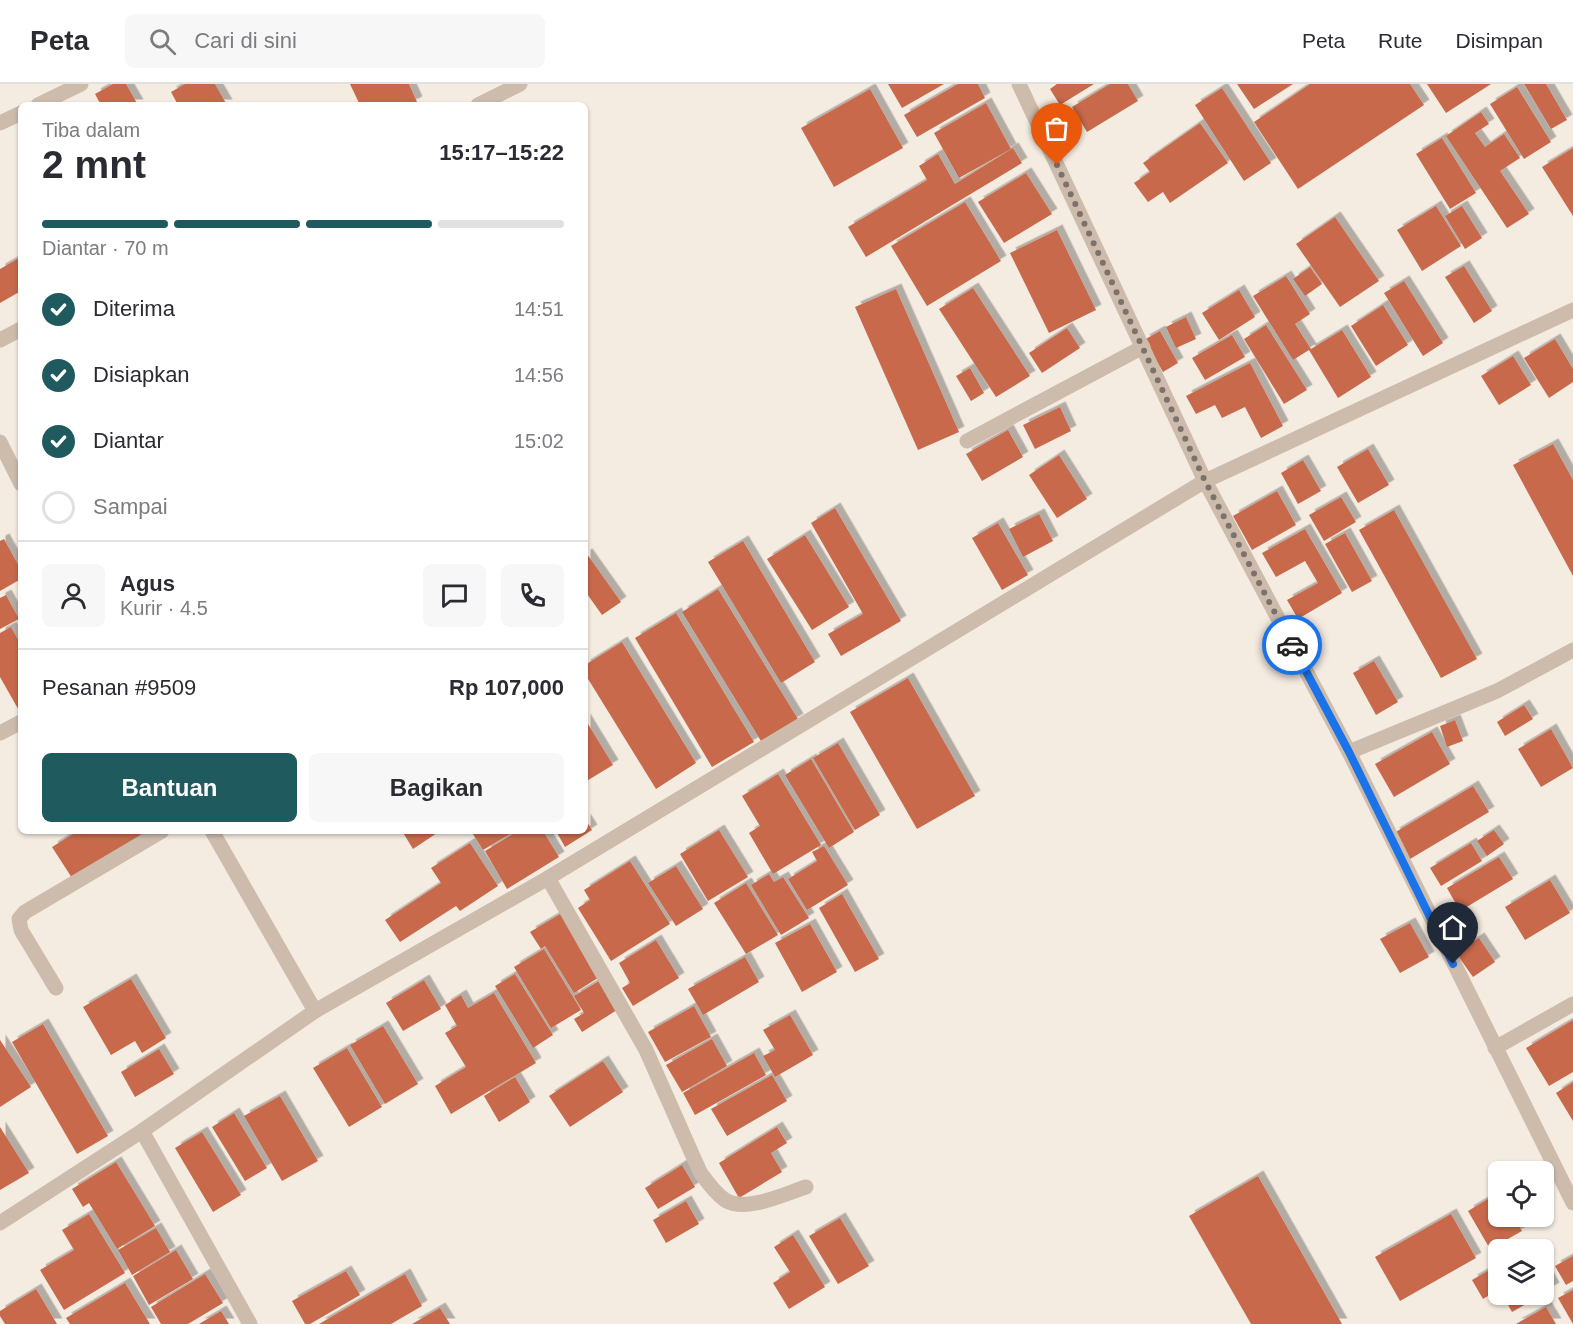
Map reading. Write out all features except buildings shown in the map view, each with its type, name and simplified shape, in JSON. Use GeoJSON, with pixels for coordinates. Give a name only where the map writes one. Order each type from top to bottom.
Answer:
{"type":"FeatureCollection","features":[{"type":"Feature","properties":{"kind":"street"},"geometry":{"type":"LineString","coordinates":[[44,102],[81,84]]}},
{"type":"Feature","properties":{"kind":"street"},"geometry":{"type":"LineString","coordinates":[[484,102],[520,84]]}},
{"type":"Feature","properties":{"kind":"street"},"geometry":{"type":"LineString","coordinates":[[1019,84],[1205,481],[1349,752],[1573,1203]]}},
{"type":"Feature","properties":{"kind":"street"},"geometry":{"type":"LineString","coordinates":[[0,123],[18,114]]}},
{"type":"Feature","properties":{"kind":"street"},"geometry":{"type":"LineString","coordinates":[[0,1223],[142,1131],[315,1011],[548,878],[1205,481],[1573,310]]}},
{"type":"Feature","properties":{"kind":"street"},"geometry":{"type":"LineString","coordinates":[[0,340],[18,331]]}},
{"type":"Feature","properties":{"kind":"street"},"geometry":{"type":"LineString","coordinates":[[967,441],[1143,347]]}},
{"type":"Feature","properties":{"kind":"street"},"geometry":{"type":"LineString","coordinates":[[0,442],[18,478]]}},
{"type":"Feature","properties":{"kind":"street"},"geometry":{"type":"LineString","coordinates":[[1349,752],[1497,691],[1573,650]]}},
{"type":"Feature","properties":{"kind":"street"},"geometry":{"type":"LineString","coordinates":[[0,733],[18,724]]}},
{"type":"Feature","properties":{"kind":"street"},"geometry":{"type":"LineString","coordinates":[[56,987],[21,930],[19,919],[25,912],[157,834]]}},
{"type":"Feature","properties":{"kind":"street"},"geometry":{"type":"LineString","coordinates":[[214,834],[315,1011]]}},
{"type":"Feature","properties":{"kind":"street"},"geometry":{"type":"LineString","coordinates":[[548,878],[630,1019],[700,1172],[712,1188],[726,1200],[746,1206],[806,1187]]}},
{"type":"Feature","properties":{"kind":"street"},"geometry":{"type":"LineString","coordinates":[[1495,1048],[1573,1004]]}},
{"type":"Feature","properties":{"kind":"street"},"geometry":{"type":"LineString","coordinates":[[142,1131],[250,1324]]}},
{"type":"Feature","properties":{"kind":"way so far"},"geometry":{"type":"LineString","coordinates":[[1057,165],[1205,481],[1292,645]]}},
{"type":"Feature","properties":{"kind":"route"},"geometry":{"type":"LineString","coordinates":[[1292,645],[1349,752],[1453,964]]}}]}
